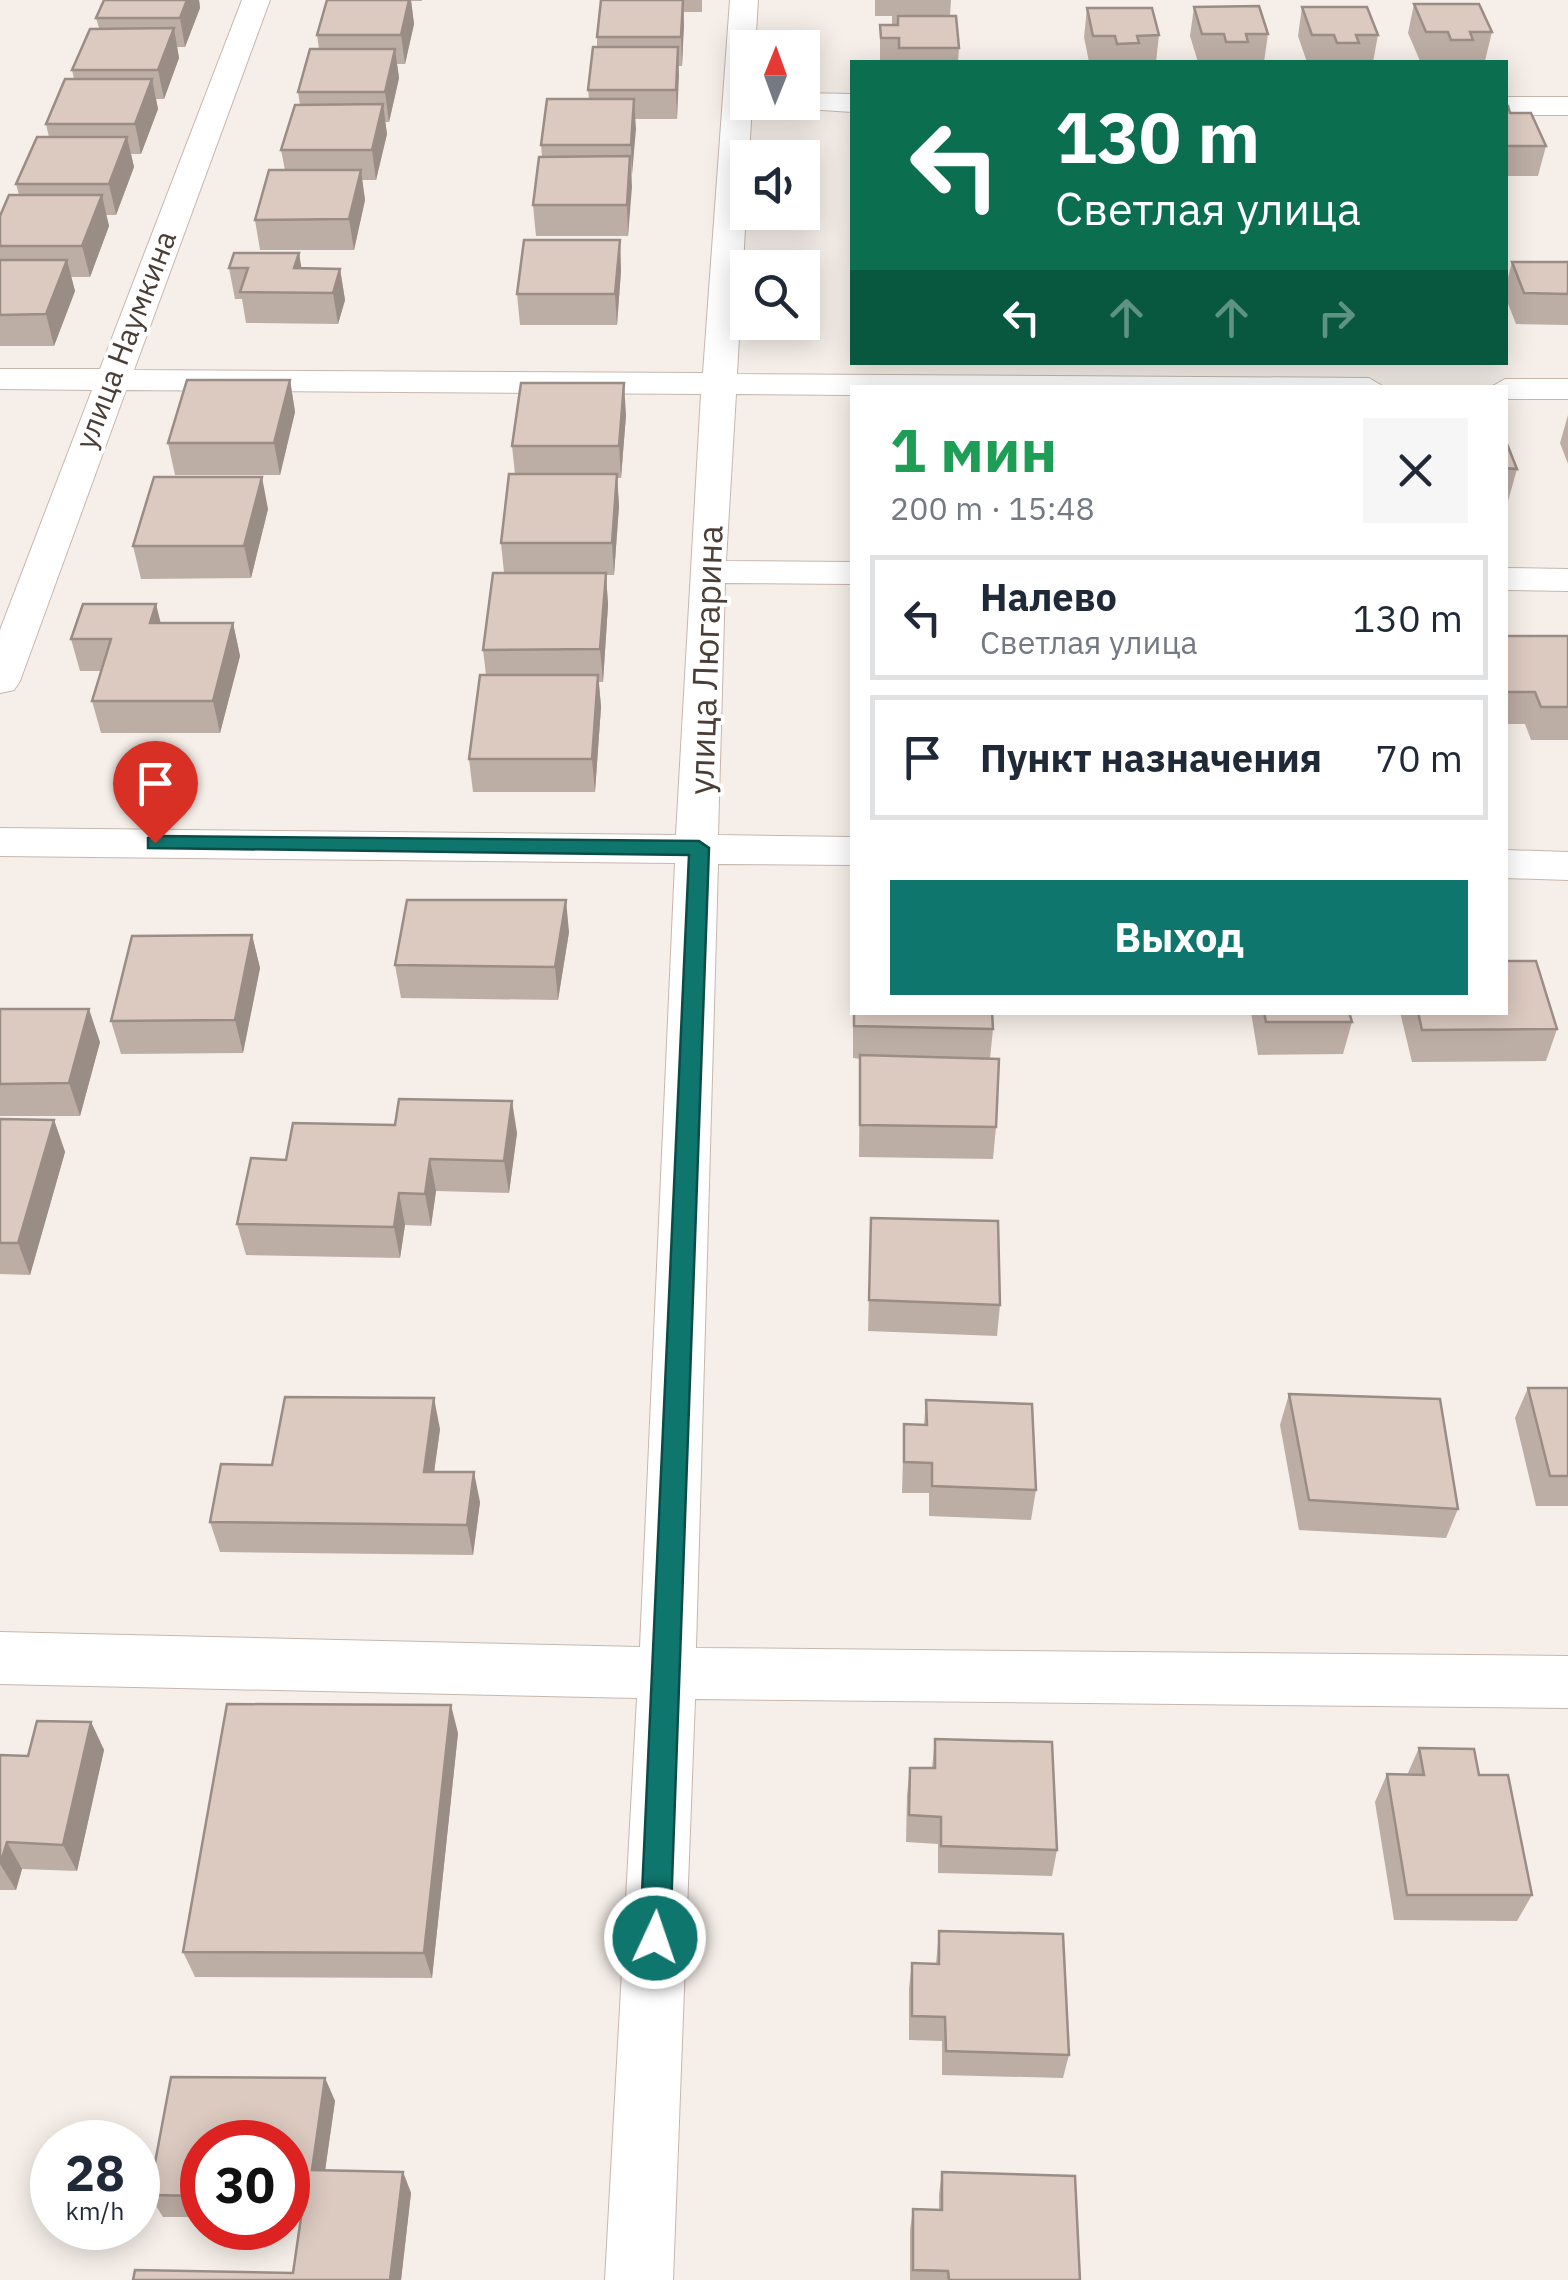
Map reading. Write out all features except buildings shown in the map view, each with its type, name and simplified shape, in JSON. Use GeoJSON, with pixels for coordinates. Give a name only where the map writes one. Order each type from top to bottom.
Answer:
{"type":"FeatureCollection","features":[{"type":"Feature","properties":{"kind":"street","name":"улица Наумкина"},"geometry":{"type":"LineString","coordinates":[[0,681],[109,380],[256,0]]}},
{"type":"Feature","properties":{"kind":"street","name":"улица Люгарина"},"geometry":{"type":"LineString","coordinates":[[744,0],[744,30]]}},
{"type":"Feature","properties":{"kind":"street"},"geometry":{"type":"LineString","coordinates":[[820,102],[850,102]]}},
{"type":"Feature","properties":{"kind":"street"},"geometry":{"type":"LineString","coordinates":[[1508,106],[1568,106]]}},
{"type":"Feature","properties":{"kind":"street","name":"улица Люгарина"},"geometry":{"type":"LineString","coordinates":[[638,2280],[668,1673],[707,572],[742,120]]}},
{"type":"Feature","properties":{"kind":"street"},"geometry":{"type":"LineString","coordinates":[[0,379],[1046,385]]}},
{"type":"Feature","properties":{"kind":"street"},"geometry":{"type":"LineString","coordinates":[[1508,388],[1568,389]]}},
{"type":"Feature","properties":{"kind":"street"},"geometry":{"type":"LineString","coordinates":[[707,572],[850,573]]}},
{"type":"Feature","properties":{"kind":"street"},"geometry":{"type":"LineString","coordinates":[[1508,580],[1568,580]]}},
{"type":"Feature","properties":{"kind":"street"},"geometry":{"type":"LineString","coordinates":[[0,842],[850,851]]}},
{"type":"Feature","properties":{"kind":"street"},"geometry":{"type":"LineString","coordinates":[[1508,864],[1568,866]]}},
{"type":"Feature","properties":{"kind":"street"},"geometry":{"type":"LineString","coordinates":[[0,1658],[668,1673],[1568,1682]]}},
{"type":"Feature","properties":{"kind":"route"},"geometry":{"type":"LineString","coordinates":[[155,843],[699,848],[655,1938]]}}]}
